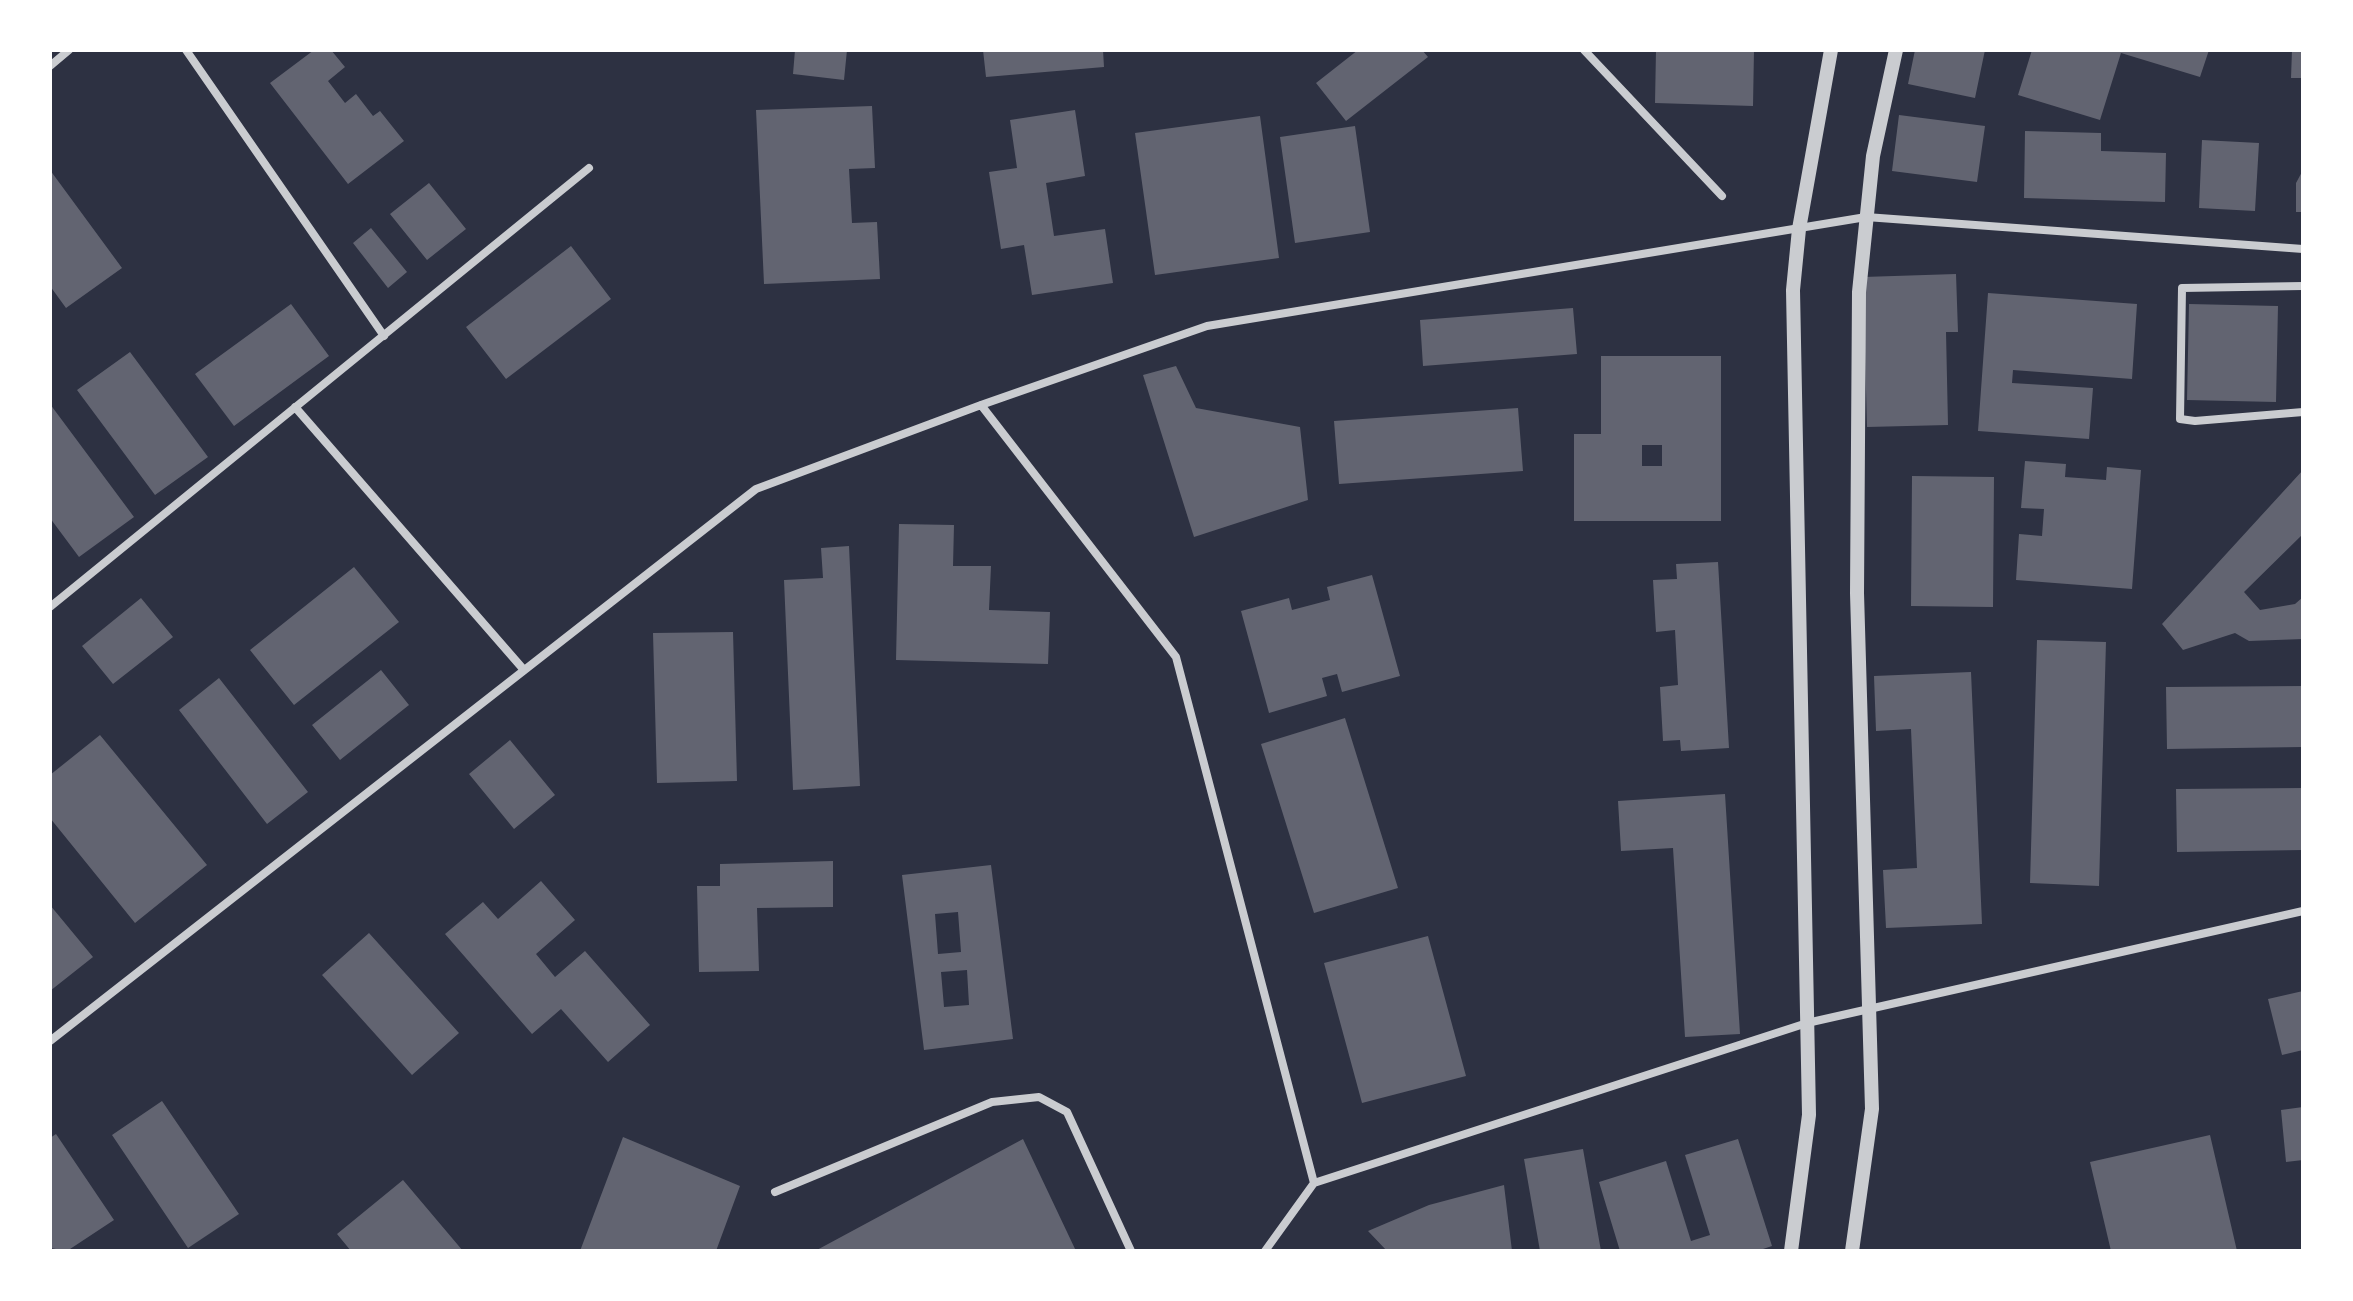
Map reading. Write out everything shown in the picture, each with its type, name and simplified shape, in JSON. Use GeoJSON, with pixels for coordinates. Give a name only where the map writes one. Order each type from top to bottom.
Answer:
{"type":"FeatureCollection","features":[{"type":"Feature","properties":{"kind":"street"},"geometry":{"type":"LineString","coordinates":[[50,66],[69,50]]}},
{"type":"Feature","properties":{"kind":"street"},"geometry":{"type":"LineString","coordinates":[[186,50],[384,336]]}},
{"type":"Feature","properties":{"kind":"street"},"geometry":{"type":"LineString","coordinates":[[1584,50],[1722,196]]}},
{"type":"Feature","properties":{"kind":"street"},"geometry":{"type":"LineString","coordinates":[[1791,1251],[1809,1115],[1793,290],[1799,229],[1831,50]]}},
{"type":"Feature","properties":{"kind":"street"},"geometry":{"type":"LineString","coordinates":[[1852,1251],[1872,1109],[1857,593],[1859,292],[1873,156],[1896,50]]}},
{"type":"Feature","properties":{"kind":"street"},"geometry":{"type":"LineString","coordinates":[[50,607],[589,168]]}},
{"type":"Feature","properties":{"kind":"street"},"geometry":{"type":"LineString","coordinates":[[50,1041],[756,489],[981,405],[1207,326],[1866,217],[2303,249]]}},
{"type":"Feature","properties":{"kind":"street"},"geometry":{"type":"LineString","coordinates":[[2303,286],[2182,288],[2180,419],[2303,412]]}},
{"type":"Feature","properties":{"kind":"street"},"geometry":{"type":"LineString","coordinates":[[981,405],[1176,657],[1314,1183]]}},
{"type":"Feature","properties":{"kind":"street"},"geometry":{"type":"LineString","coordinates":[[295,407],[524,670]]}},
{"type":"Feature","properties":{"kind":"street"},"geometry":{"type":"LineString","coordinates":[[1265,1251],[1314,1183],[1807,1023],[1869,1006],[2303,911]]}},
{"type":"Feature","properties":{"kind":"street"},"geometry":{"type":"LineString","coordinates":[[775,1192],[992,1102],[1039,1097],[1067,1112],[1131,1251]]}},
{"type":"Feature","properties":{"kind":"building"},"geometry":{"type":"Polygon","coordinates":[[[314,50],[331,50],[345,67],[328,81],[345,103],[356,94],[373,116],[380,111],[404,141],[348,184],[270,83],[314,50]]]}},
{"type":"Feature","properties":{"kind":"building"},"geometry":{"type":"Polygon","coordinates":[[[795,50],[847,50],[844,80],[793,74],[795,50]]]}},
{"type":"Feature","properties":{"kind":"building"},"geometry":{"type":"Polygon","coordinates":[[[983,50],[1103,50],[1104,67],[986,77],[983,50]]]}},
{"type":"Feature","properties":{"kind":"building"},"geometry":{"type":"Polygon","coordinates":[[[1358,50],[1422,50],[1428,57],[1346,121],[1316,83],[1358,50]]]}},
{"type":"Feature","properties":{"kind":"building"},"geometry":{"type":"Polygon","coordinates":[[[1656,50],[1754,50],[1753,106],[1655,103],[1656,50]]]}},
{"type":"Feature","properties":{"kind":"building"},"geometry":{"type":"Polygon","coordinates":[[[1915,50],[1985,50],[1975,98],[1908,84],[1915,50]]]}},
{"type":"Feature","properties":{"kind":"building"},"geometry":{"type":"Polygon","coordinates":[[[2032,50],[2209,50],[2200,77],[2121,53],[2100,120],[2018,95],[2032,50]]]}},
{"type":"Feature","properties":{"kind":"building"},"geometry":{"type":"Polygon","coordinates":[[[2292,50],[2303,50],[2303,78],[2291,78],[2292,50]]]}},
{"type":"Feature","properties":{"kind":"building"},"geometry":{"type":"Polygon","coordinates":[[[872,106],[875,168],[849,169],[852,223],[877,222],[880,279],[764,284],[756,110],[872,106]]]}},
{"type":"Feature","properties":{"kind":"building"},"geometry":{"type":"Polygon","coordinates":[[[1075,110],[1085,176],[1046,183],[1054,236],[1105,229],[1113,283],[1032,295],[1024,245],[1001,249],[989,172],[1017,168],[1010,120],[1075,110]]]}},
{"type":"Feature","properties":{"kind":"building"},"geometry":{"type":"Polygon","coordinates":[[[1899,115],[1985,126],[1977,182],[1892,171],[1899,115]]]}},
{"type":"Feature","properties":{"kind":"building"},"geometry":{"type":"Polygon","coordinates":[[[1260,116],[1279,258],[1155,275],[1135,133],[1260,116]]]}},
{"type":"Feature","properties":{"kind":"building"},"geometry":{"type":"Polygon","coordinates":[[[1355,126],[1370,232],[1295,243],[1280,137],[1355,126]]]}},
{"type":"Feature","properties":{"kind":"building"},"geometry":{"type":"Polygon","coordinates":[[[2025,131],[2101,133],[2101,151],[2166,153],[2165,202],[2024,198],[2025,131]]]}},
{"type":"Feature","properties":{"kind":"building"},"geometry":{"type":"Polygon","coordinates":[[[2202,140],[2259,143],[2255,211],[2199,208],[2202,140]]]}},
{"type":"Feature","properties":{"kind":"building"},"geometry":{"type":"Polygon","coordinates":[[[50,170],[122,268],[66,308],[50,286],[50,170]]]}},
{"type":"Feature","properties":{"kind":"building"},"geometry":{"type":"Polygon","coordinates":[[[2303,170],[2303,212],[2296,212],[2296,183],[2303,170]]]}},
{"type":"Feature","properties":{"kind":"building"},"geometry":{"type":"Polygon","coordinates":[[[429,183],[466,229],[427,260],[390,214],[429,183]]]}},
{"type":"Feature","properties":{"kind":"building"},"geometry":{"type":"Polygon","coordinates":[[[371,228],[407,272],[388,288],[353,243],[371,228]]]}},
{"type":"Feature","properties":{"kind":"building"},"geometry":{"type":"Polygon","coordinates":[[[571,246],[611,299],[506,379],[466,327],[571,246]]]}},
{"type":"Feature","properties":{"kind":"building"},"geometry":{"type":"Polygon","coordinates":[[[1956,274],[1958,332],[1946,332],[1948,425],[1867,427],[1863,277],[1956,274]]]}},
{"type":"Feature","properties":{"kind":"building"},"geometry":{"type":"Polygon","coordinates":[[[1988,293],[2137,304],[2132,379],[2013,370],[2012,383],[2093,388],[2089,439],[1978,431],[1988,293]]]}},
{"type":"Feature","properties":{"kind":"building"},"geometry":{"type":"Polygon","coordinates":[[[291,304],[329,356],[234,426],[195,374],[291,304]]]}},
{"type":"Feature","properties":{"kind":"building"},"geometry":{"type":"Polygon","coordinates":[[[2189,304],[2278,306],[2276,402],[2187,400],[2189,304]]]}},
{"type":"Feature","properties":{"kind":"building"},"geometry":{"type":"Polygon","coordinates":[[[1573,308],[1577,354],[1423,366],[1420,320],[1573,308]]]}},
{"type":"Feature","properties":{"kind":"building"},"geometry":{"type":"Polygon","coordinates":[[[130,352],[208,457],[155,495],[77,390],[130,352]]]}},
{"type":"Feature","properties":{"kind":"building"},"geometry":{"type":"Polygon","coordinates":[[[1601,356],[1721,356],[1721,521],[1574,521],[1574,434],[1601,434],[1601,356]],[[1642,445],[1642,466],[1662,466],[1662,445],[1642,445]]]}},
{"type":"Feature","properties":{"kind":"building"},"geometry":{"type":"Polygon","coordinates":[[[1176,366],[1196,408],[1300,427],[1308,500],[1194,537],[1143,375],[1176,366]]]}},
{"type":"Feature","properties":{"kind":"building"},"geometry":{"type":"Polygon","coordinates":[[[50,404],[134,517],[79,557],[50,518],[50,404]]]}},
{"type":"Feature","properties":{"kind":"building"},"geometry":{"type":"Polygon","coordinates":[[[1518,408],[1523,471],[1339,484],[1334,421],[1518,408]]]}},
{"type":"Feature","properties":{"kind":"building"},"geometry":{"type":"Polygon","coordinates":[[[2025,461],[2066,464],[2065,477],[2106,480],[2107,467],[2141,470],[2132,589],[2016,580],[2019,534],[2042,536],[2044,509],[2021,508],[2025,461]]]}},
{"type":"Feature","properties":{"kind":"building"},"geometry":{"type":"Polygon","coordinates":[[[2303,470],[2303,534],[2244,592],[2260,610],[2295,604],[2303,597],[2303,639],[2249,641],[2235,633],[2183,650],[2162,624],[2303,470]]]}},
{"type":"Feature","properties":{"kind":"building"},"geometry":{"type":"Polygon","coordinates":[[[1912,476],[1994,477],[1993,607],[1911,606],[1912,476]]]}},
{"type":"Feature","properties":{"kind":"building"},"geometry":{"type":"Polygon","coordinates":[[[899,524],[954,525],[953,566],[991,566],[989,610],[1050,612],[1048,664],[896,660],[899,524]]]}},
{"type":"Feature","properties":{"kind":"building"},"geometry":{"type":"Polygon","coordinates":[[[849,546],[860,786],[793,790],[784,580],[823,578],[821,548],[849,546]]]}},
{"type":"Feature","properties":{"kind":"building"},"geometry":{"type":"Polygon","coordinates":[[[1718,562],[1729,748],[1681,751],[1680,740],[1663,741],[1660,687],[1678,685],[1675,630],[1656,632],[1653,580],[1677,579],[1676,564],[1718,562]]]}},
{"type":"Feature","properties":{"kind":"building"},"geometry":{"type":"Polygon","coordinates":[[[354,567],[399,622],[294,705],[250,650],[354,567]]]}},
{"type":"Feature","properties":{"kind":"building"},"geometry":{"type":"Polygon","coordinates":[[[1372,575],[1400,676],[1342,692],[1337,674],[1322,678],[1327,696],[1269,713],[1241,611],[1289,598],[1292,610],[1330,600],[1327,587],[1372,575]]]}},
{"type":"Feature","properties":{"kind":"building"},"geometry":{"type":"Polygon","coordinates":[[[141,598],[173,637],[113,684],[82,646],[141,598]]]}},
{"type":"Feature","properties":{"kind":"building"},"geometry":{"type":"Polygon","coordinates":[[[733,632],[737,781],[657,783],[653,633],[733,632]]]}},
{"type":"Feature","properties":{"kind":"building"},"geometry":{"type":"Polygon","coordinates":[[[2037,640],[2106,642],[2099,886],[2030,883],[2037,640]]]}},
{"type":"Feature","properties":{"kind":"building"},"geometry":{"type":"Polygon","coordinates":[[[381,670],[409,705],[340,760],[312,725],[381,670]]]}},
{"type":"Feature","properties":{"kind":"building"},"geometry":{"type":"Polygon","coordinates":[[[1971,672],[1982,924],[1886,928],[1883,870],[1917,868],[1911,729],[1876,731],[1874,676],[1971,672]]]}},
{"type":"Feature","properties":{"kind":"building"},"geometry":{"type":"Polygon","coordinates":[[[219,678],[308,792],[267,824],[179,710],[219,678]]]}},
{"type":"Feature","properties":{"kind":"building"},"geometry":{"type":"Polygon","coordinates":[[[2303,686],[2303,747],[2167,749],[2166,687],[2303,686]]]}},
{"type":"Feature","properties":{"kind":"building"},"geometry":{"type":"Polygon","coordinates":[[[1345,718],[1398,888],[1314,913],[1261,744],[1345,718]]]}},
{"type":"Feature","properties":{"kind":"building"},"geometry":{"type":"Polygon","coordinates":[[[100,735],[207,865],[135,923],[50,818],[50,775],[100,735]]]}},
{"type":"Feature","properties":{"kind":"building"},"geometry":{"type":"Polygon","coordinates":[[[510,740],[555,795],[514,829],[469,774],[510,740]]]}},
{"type":"Feature","properties":{"kind":"building"},"geometry":{"type":"Polygon","coordinates":[[[2303,788],[2303,850],[2177,852],[2176,789],[2303,788]]]}},
{"type":"Feature","properties":{"kind":"building"},"geometry":{"type":"Polygon","coordinates":[[[1725,794],[1740,1034],[1685,1037],[1673,848],[1621,851],[1618,801],[1725,794]]]}},
{"type":"Feature","properties":{"kind":"building"},"geometry":{"type":"Polygon","coordinates":[[[833,861],[833,907],[757,908],[759,971],[699,972],[697,886],[720,886],[720,864],[833,861]]]}},
{"type":"Feature","properties":{"kind":"building"},"geometry":{"type":"Polygon","coordinates":[[[991,865],[1013,1039],[924,1050],[902,875],[991,865]],[[958,912],[935,914],[938,954],[961,952],[958,912]],[[967,970],[941,972],[944,1007],[969,1005],[967,970]]]}},
{"type":"Feature","properties":{"kind":"building"},"geometry":{"type":"Polygon","coordinates":[[[541,881],[575,920],[536,954],[555,977],[585,951],[650,1025],[608,1062],[561,1009],[532,1034],[445,934],[483,902],[498,919],[541,881]]]}},
{"type":"Feature","properties":{"kind":"building"},"geometry":{"type":"Polygon","coordinates":[[[50,905],[93,957],[50,991],[50,905]]]}},
{"type":"Feature","properties":{"kind":"building"},"geometry":{"type":"Polygon","coordinates":[[[369,933],[459,1033],[412,1075],[322,975],[369,933]]]}},
{"type":"Feature","properties":{"kind":"building"},"geometry":{"type":"Polygon","coordinates":[[[1428,936],[1466,1076],[1362,1103],[1324,963],[1428,936]]]}},
{"type":"Feature","properties":{"kind":"building"},"geometry":{"type":"Polygon","coordinates":[[[2303,991],[2303,1050],[2282,1055],[2268,999],[2303,991]]]}},
{"type":"Feature","properties":{"kind":"building"},"geometry":{"type":"Polygon","coordinates":[[[162,1101],[239,1214],[188,1248],[112,1135],[162,1101]]]}},
{"type":"Feature","properties":{"kind":"building"},"geometry":{"type":"Polygon","coordinates":[[[2303,1107],[2303,1160],[2286,1162],[2281,1110],[2303,1107]]]}},
{"type":"Feature","properties":{"kind":"building"},"geometry":{"type":"Polygon","coordinates":[[[56,1134],[114,1220],[67,1251],[50,1248],[50,1138],[56,1134]]]}},
{"type":"Feature","properties":{"kind":"building"},"geometry":{"type":"Polygon","coordinates":[[[2210,1135],[2237,1251],[2111,1251],[2090,1162],[2210,1135]]]}},
{"type":"Feature","properties":{"kind":"building"},"geometry":{"type":"Polygon","coordinates":[[[623,1137],[740,1186],[716,1251],[580,1251],[623,1137]]]}},
{"type":"Feature","properties":{"kind":"building"},"geometry":{"type":"Polygon","coordinates":[[[1023,1139],[1076,1251],[815,1251],[1023,1139]]]}},
{"type":"Feature","properties":{"kind":"building"},"geometry":{"type":"Polygon","coordinates":[[[1738,1139],[1772,1246],[1757,1251],[1620,1251],[1599,1182],[1666,1161],[1691,1241],[1710,1235],[1685,1155],[1738,1139]]]}},
{"type":"Feature","properties":{"kind":"building"},"geometry":{"type":"Polygon","coordinates":[[[1583,1149],[1601,1251],[1540,1251],[1524,1159],[1583,1149]]]}},
{"type":"Feature","properties":{"kind":"building"},"geometry":{"type":"Polygon","coordinates":[[[403,1180],[463,1251],[351,1251],[337,1234],[403,1180]]]}},
{"type":"Feature","properties":{"kind":"building"},"geometry":{"type":"Polygon","coordinates":[[[1504,1185],[1512,1251],[1387,1251],[1368,1231],[1429,1205],[1504,1185]]]}}]}
